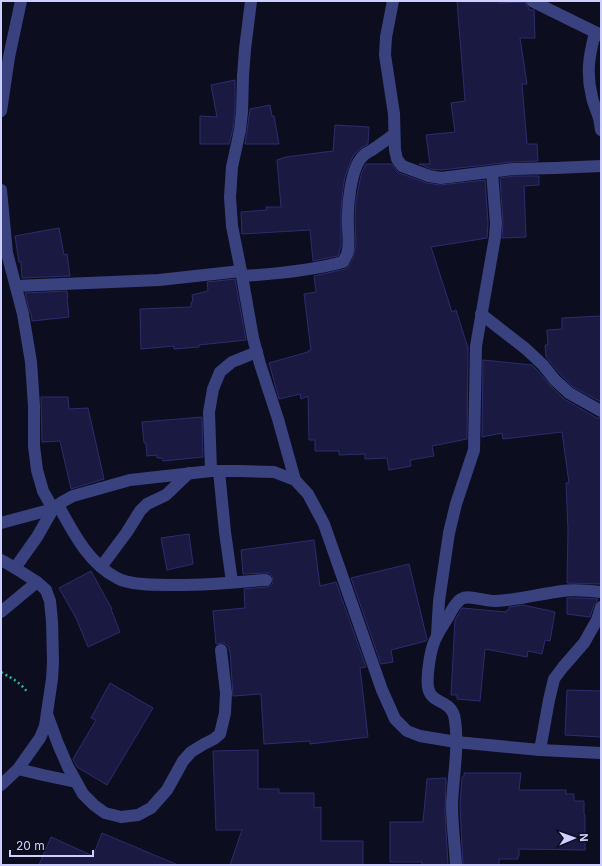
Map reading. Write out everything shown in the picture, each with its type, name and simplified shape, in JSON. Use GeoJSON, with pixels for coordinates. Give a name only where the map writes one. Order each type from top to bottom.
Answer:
{"type":"FeatureCollection","features":[{"type":"Feature","properties":{"kind":"street"},"geometry":{"type":"LineString","coordinates":[[1,112],[9,57],[20,1]]}},
{"type":"Feature","properties":{"kind":"street"},"geometry":{"type":"LineString","coordinates":[[251,1],[243,69],[240,130],[232,167],[230,197],[232,226],[257,352],[295,480]]}},
{"type":"Feature","properties":{"kind":"street"},"geometry":{"type":"LineString","coordinates":[[393,1],[386,37],[385,55],[394,114],[395,150],[397,159],[402,166],[429,176],[441,178],[513,169],[601,166]]}},
{"type":"Feature","properties":{"kind":"street"},"geometry":{"type":"LineString","coordinates":[[532,1],[598,34],[589,56],[588,72],[592,99],[599,117],[601,130]]}},
{"type":"Feature","properties":{"kind":"street"},"geometry":{"type":"LineString","coordinates":[[16,286],[280,273],[343,262],[347,254],[349,195],[352,178],[362,156],[394,134]]}},
{"type":"Feature","properties":{"kind":"street"},"geometry":{"type":"LineString","coordinates":[[437,635],[439,601],[450,533],[456,504],[474,450],[476,346],[495,237],[496,223],[492,172]]}},
{"type":"Feature","properties":{"kind":"street"},"geometry":{"type":"LineString","coordinates":[[1,190],[7,253],[23,314],[31,362],[34,406],[34,446],[37,470],[43,491],[87,553],[101,567],[118,579],[154,585],[212,584],[266,580]]}},
{"type":"Feature","properties":{"kind":"street"},"geometry":{"type":"LineString","coordinates":[[481,314],[526,349],[543,365],[569,394],[601,412]]}},
{"type":"Feature","properties":{"kind":"street"},"geometry":{"type":"LineString","coordinates":[[232,582],[215,471],[209,412],[213,389],[220,372],[232,362],[257,352]]}},
{"type":"Feature","properties":{"kind":"street"},"geometry":{"type":"LineString","coordinates":[[1,523],[55,507],[73,496],[130,480],[189,473],[240,470],[274,472],[295,480],[308,494],[324,524],[382,690],[395,719],[407,731],[420,736],[456,742],[540,750],[601,753]]}},
{"type":"Feature","properties":{"kind":"street"},"geometry":{"type":"LineString","coordinates":[[101,567],[147,504],[166,495],[189,473]]}},
{"type":"Feature","properties":{"kind":"street"},"geometry":{"type":"LineString","coordinates":[[15,568],[37,537],[55,507]]}},
{"type":"Feature","properties":{"kind":"street"},"geometry":{"type":"LineString","coordinates":[[1,560],[37,582],[46,590],[50,602],[53,645],[53,674],[45,726],[40,738],[18,769],[1,785]]}},
{"type":"Feature","properties":{"kind":"street"},"geometry":{"type":"LineString","coordinates":[[1,612],[37,582]]}},
{"type":"Feature","properties":{"kind":"street"},"geometry":{"type":"LineString","coordinates":[[456,865],[452,806],[456,742],[455,720],[449,707],[435,699],[431,695],[428,688],[429,663],[432,646],[437,635],[456,603],[468,597],[490,601],[505,601],[563,591],[601,592]]}},
{"type":"Feature","properties":{"kind":"street"},"geometry":{"type":"LineString","coordinates":[[540,750],[554,680],[584,643],[597,620],[601,607]]}},
{"type":"Feature","properties":{"kind":"street"},"geometry":{"type":"LineString","coordinates":[[47,714],[58,744],[83,794],[94,805],[106,813],[121,817],[138,816],[152,808],[167,790],[183,761],[191,752],[220,734],[225,713],[226,700],[221,650]]}},
{"type":"Feature","properties":{"kind":"street"},"geometry":{"type":"LineString","coordinates":[[18,769],[76,782]]}},
{"type":"Feature","properties":{"kind":"path"},"geometry":{"type":"LineString","coordinates":[[1,672],[17,681],[24,687],[39,708],[47,714]]}},
{"type":"Feature","properties":{"kind":"building"},"geometry":{"type":"Polygon","coordinates":[[[457,1],[499,1],[499,3],[525,2],[529,10],[534,10],[535,38],[520,38],[527,84],[522,84],[527,144],[537,144],[538,161],[512,162],[441,170],[431,169],[419,164],[430,164],[426,135],[455,132],[451,103],[465,101],[457,1]]]}},
{"type":"Feature","properties":{"kind":"building"},"geometry":{"type":"Polygon","coordinates":[[[235,80],[235,111],[233,129],[229,144],[200,144],[200,116],[217,117],[211,85],[235,80]]]}},
{"type":"Feature","properties":{"kind":"building"},"geometry":{"type":"Polygon","coordinates":[[[270,105],[272,116],[274,116],[279,144],[245,144],[250,109],[270,105]]]}},
{"type":"Feature","properties":{"kind":"building"},"geometry":{"type":"Polygon","coordinates":[[[335,125],[369,127],[368,144],[353,156],[345,177],[341,209],[341,247],[338,256],[313,261],[310,230],[242,234],[241,212],[267,210],[266,207],[281,207],[277,160],[286,157],[333,151],[335,125]]]}},
{"type":"Feature","properties":{"kind":"building"},"geometry":{"type":"Polygon","coordinates":[[[366,164],[392,164],[399,173],[427,183],[440,185],[485,180],[488,223],[487,238],[431,247],[452,312],[456,310],[468,348],[467,439],[432,446],[434,456],[410,460],[411,466],[389,470],[387,458],[365,459],[365,454],[339,455],[339,451],[315,451],[315,440],[309,440],[308,396],[301,399],[300,394],[279,399],[269,363],[311,350],[304,294],[316,292],[314,276],[345,269],[348,267],[353,258],[356,244],[356,200],[362,172],[366,164]]]}},
{"type":"Feature","properties":{"kind":"building"},"geometry":{"type":"Polygon","coordinates":[[[514,176],[539,176],[539,185],[524,186],[526,237],[502,238],[503,222],[500,178],[514,176]]]}},
{"type":"Feature","properties":{"kind":"building"},"geometry":{"type":"Polygon","coordinates":[[[59,228],[64,255],[67,254],[70,276],[22,278],[21,262],[19,262],[15,236],[59,228]]]}},
{"type":"Feature","properties":{"kind":"building"},"geometry":{"type":"Polygon","coordinates":[[[235,279],[246,340],[199,345],[199,347],[174,349],[174,346],[141,349],[140,309],[191,307],[191,302],[193,302],[192,295],[208,291],[207,282],[235,279]]]}},
{"type":"Feature","properties":{"kind":"building"},"geometry":{"type":"Polygon","coordinates":[[[67,291],[69,317],[32,321],[25,293],[67,291]]]}},
{"type":"Feature","properties":{"kind":"building"},"geometry":{"type":"Polygon","coordinates":[[[601,316],[601,402],[573,387],[561,375],[546,357],[545,345],[548,345],[547,330],[562,329],[562,318],[601,316]]]}},
{"type":"Feature","properties":{"kind":"building"},"geometry":{"type":"Polygon","coordinates":[[[483,360],[532,365],[564,399],[597,418],[601,418],[600,584],[567,583],[568,530],[566,483],[569,483],[562,432],[503,439],[502,433],[482,437],[483,360]]]}},
{"type":"Feature","properties":{"kind":"building"},"geometry":{"type":"Polygon","coordinates":[[[41,397],[68,397],[69,409],[88,408],[104,479],[71,489],[60,441],[42,442],[41,397]]]}},
{"type":"Feature","properties":{"kind":"building"},"geometry":{"type":"Polygon","coordinates":[[[202,417],[203,457],[163,461],[162,458],[157,458],[157,455],[147,456],[142,422],[202,417]]]}},
{"type":"Feature","properties":{"kind":"building"},"geometry":{"type":"Polygon","coordinates":[[[189,534],[193,564],[167,570],[161,538],[189,534]]]}},
{"type":"Feature","properties":{"kind":"building"},"geometry":{"type":"Polygon","coordinates":[[[314,540],[320,586],[336,582],[366,667],[360,668],[368,737],[310,744],[310,741],[264,744],[261,694],[233,696],[230,651],[229,647],[224,643],[216,644],[213,611],[245,608],[244,589],[267,587],[273,583],[272,576],[269,573],[243,574],[241,550],[314,540]]]}},
{"type":"Feature","properties":{"kind":"building"},"geometry":{"type":"Polygon","coordinates":[[[409,564],[427,639],[426,641],[391,650],[393,662],[381,664],[351,578],[409,564]]]}},
{"type":"Feature","properties":{"kind":"building"},"geometry":{"type":"Polygon","coordinates":[[[91,571],[112,609],[120,632],[88,647],[76,618],[59,588],[91,571]]]}},
{"type":"Feature","properties":{"kind":"building"},"geometry":{"type":"Polygon","coordinates":[[[567,598],[598,599],[594,605],[590,617],[567,614],[567,598]]]}},
{"type":"Feature","properties":{"kind":"building"},"geometry":{"type":"Polygon","coordinates":[[[523,605],[555,612],[550,641],[545,640],[542,654],[528,651],[527,657],[485,649],[480,701],[457,699],[457,695],[451,695],[455,620],[462,608],[506,612],[509,610],[509,607],[523,605]]]}},
{"type":"Feature","properties":{"kind":"building"},"geometry":{"type":"Polygon","coordinates":[[[110,683],[153,708],[107,785],[77,767],[73,759],[96,720],[91,718],[110,683]]]}},
{"type":"Feature","properties":{"kind":"building"},"geometry":{"type":"Polygon","coordinates":[[[567,690],[601,691],[601,737],[565,735],[567,690]]]}},
{"type":"Feature","properties":{"kind":"building"},"geometry":{"type":"Polygon","coordinates":[[[258,750],[258,789],[279,789],[279,793],[314,793],[314,808],[321,807],[321,841],[363,841],[363,865],[230,865],[242,830],[216,830],[213,751],[258,750]]]}},
{"type":"Feature","properties":{"kind":"building"},"geometry":{"type":"Polygon","coordinates":[[[464,773],[521,773],[519,790],[566,790],[566,794],[574,794],[574,801],[584,801],[585,850],[519,849],[518,859],[499,859],[499,865],[463,865],[460,805],[462,777],[464,777],[464,773]]]}},
{"type":"Feature","properties":{"kind":"building"},"geometry":{"type":"Polygon","coordinates":[[[446,778],[445,813],[448,865],[422,865],[422,862],[390,862],[390,822],[423,822],[427,779],[446,778]]]}},
{"type":"Feature","properties":{"kind":"building"},"geometry":{"type":"Polygon","coordinates":[[[102,833],[178,865],[39,865],[51,837],[93,856],[102,833]]]}}]}
